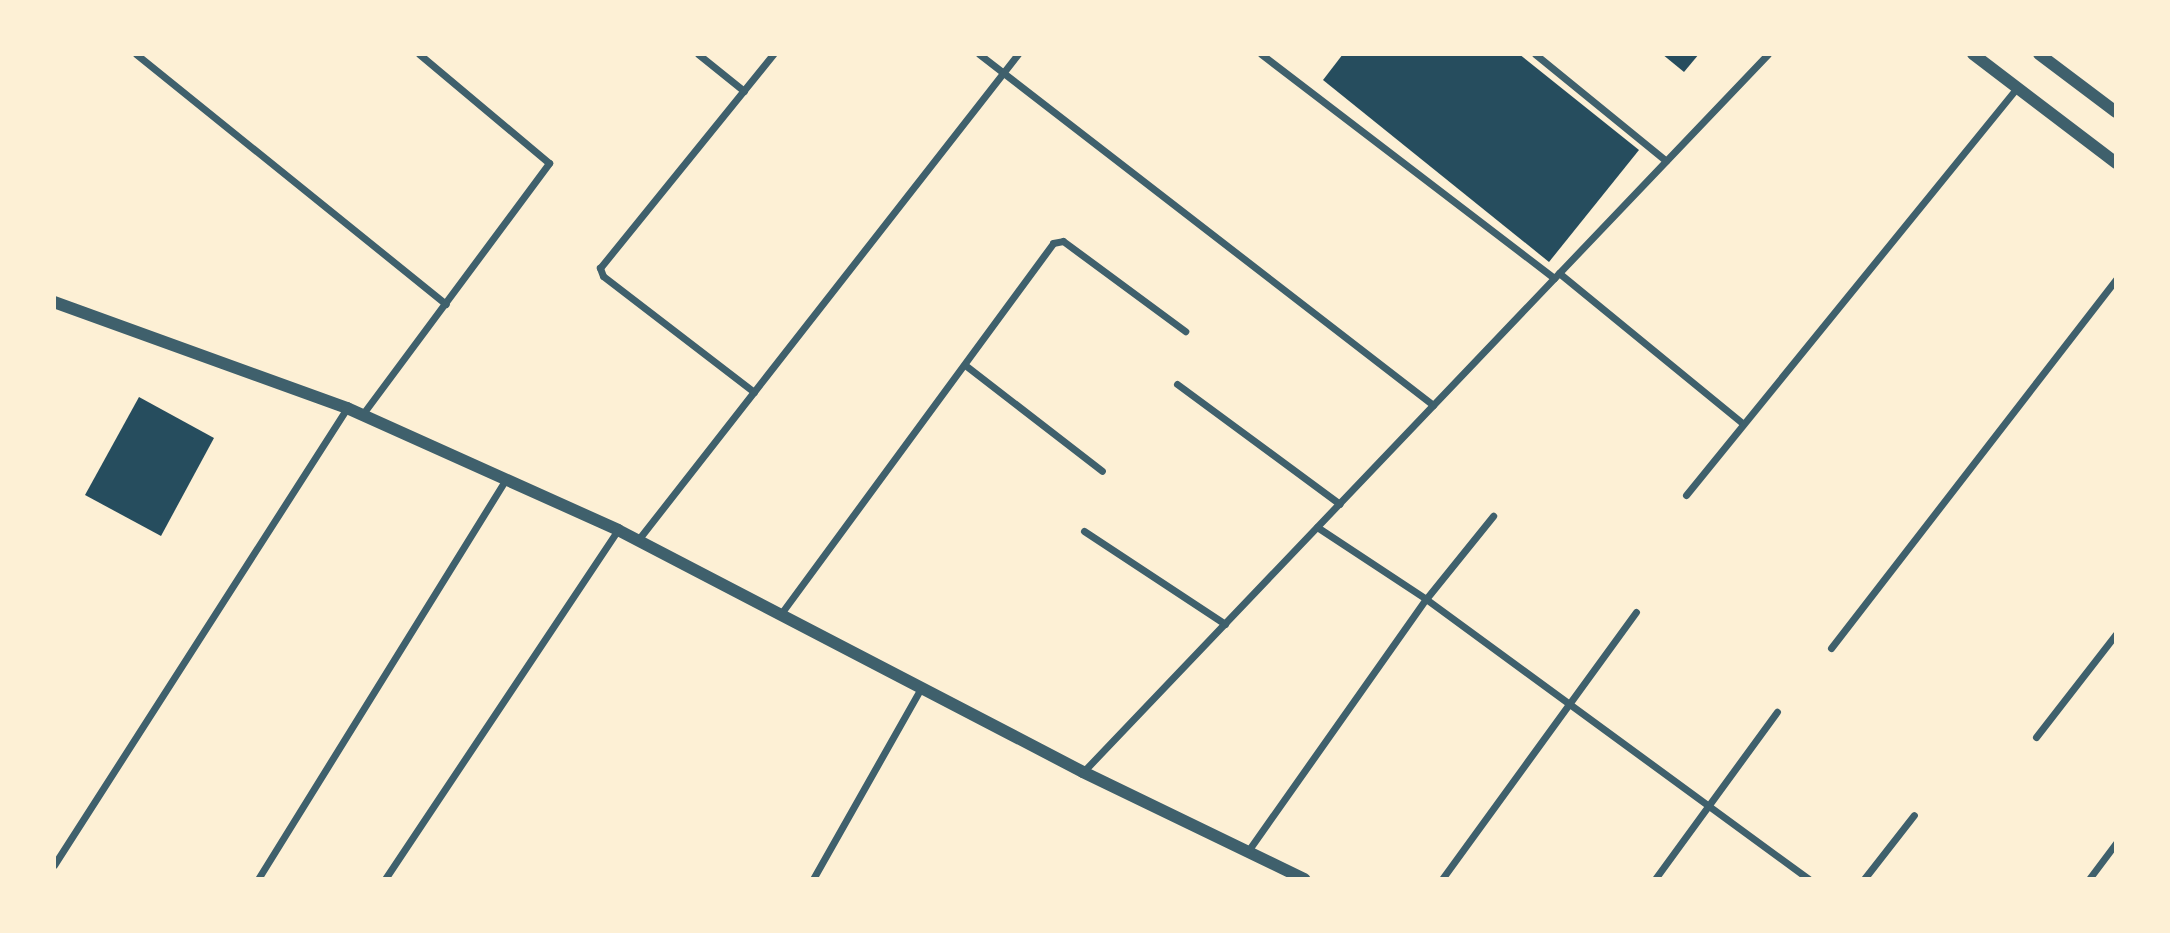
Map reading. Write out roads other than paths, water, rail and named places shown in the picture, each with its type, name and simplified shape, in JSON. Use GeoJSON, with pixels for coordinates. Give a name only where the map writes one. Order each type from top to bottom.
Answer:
{"type":"FeatureCollection","features":[{"type":"Feature","properties":{"kind":"street"},"geometry":{"type":"LineString","coordinates":[[136,54],[446,304]]}},
{"type":"Feature","properties":{"kind":"street"},"geometry":{"type":"LineString","coordinates":[[362,415],[549,163],[419,54]]}},
{"type":"Feature","properties":{"kind":"street"},"geometry":{"type":"LineString","coordinates":[[698,54],[744,91]]}},
{"type":"Feature","properties":{"kind":"street"},"geometry":{"type":"LineString","coordinates":[[754,392],[603,276],[600,268],[773,54]]}},
{"type":"Feature","properties":{"kind":"street"},"geometry":{"type":"LineString","coordinates":[[979,54],[1433,405]]}},
{"type":"Feature","properties":{"kind":"street"},"geometry":{"type":"LineString","coordinates":[[638,540],[1017,54]]}},
{"type":"Feature","properties":{"kind":"street"},"geometry":{"type":"LineString","coordinates":[[1261,54],[1556,275],[1742,423]]}},
{"type":"Feature","properties":{"kind":"street"},"geometry":{"type":"LineString","coordinates":[[1535,54],[1667,160]]}},
{"type":"Feature","properties":{"kind":"street"},"geometry":{"type":"LineString","coordinates":[[1083,772],[1768,54]]}},
{"type":"Feature","properties":{"kind":"street"},"geometry":{"type":"LineString","coordinates":[[1973,54],[2116,163]]}},
{"type":"Feature","properties":{"kind":"street"},"geometry":{"type":"LineString","coordinates":[[2039,54],[2116,112]]}},
{"type":"Feature","properties":{"kind":"street"},"geometry":{"type":"LineString","coordinates":[[1686,495],[2016,89]]}},
{"type":"Feature","properties":{"kind":"street"},"geometry":{"type":"LineString","coordinates":[[780,615],[1056,240],[1185,331]]}},
{"type":"Feature","properties":{"kind":"street"},"geometry":{"type":"LineString","coordinates":[[1831,648],[2116,279]]}},
{"type":"Feature","properties":{"kind":"street"},"geometry":{"type":"LineString","coordinates":[[54,302],[347,408],[618,530],[1083,772],[1304,879]]}},
{"type":"Feature","properties":{"kind":"street"},"geometry":{"type":"LineString","coordinates":[[965,365],[1102,471]]}},
{"type":"Feature","properties":{"kind":"street"},"geometry":{"type":"LineString","coordinates":[[1177,384],[1340,503]]}},
{"type":"Feature","properties":{"kind":"street"},"geometry":{"type":"LineString","coordinates":[[54,865],[347,408]]}},
{"type":"Feature","properties":{"kind":"street"},"geometry":{"type":"LineString","coordinates":[[258,879],[505,481]]}},
{"type":"Feature","properties":{"kind":"street"},"geometry":{"type":"LineString","coordinates":[[1248,851],[1426,599],[1493,516]]}},
{"type":"Feature","properties":{"kind":"street"},"geometry":{"type":"LineString","coordinates":[[1317,527],[1426,599],[1808,879]]}},
{"type":"Feature","properties":{"kind":"street"},"geometry":{"type":"LineString","coordinates":[[384,879],[618,530]]}},
{"type":"Feature","properties":{"kind":"street"},"geometry":{"type":"LineString","coordinates":[[1084,531],[1225,624]]}},
{"type":"Feature","properties":{"kind":"street"},"geometry":{"type":"LineString","coordinates":[[1442,879],[1636,612]]}},
{"type":"Feature","properties":{"kind":"street"},"geometry":{"type":"LineString","coordinates":[[2036,737],[2116,634]]}},
{"type":"Feature","properties":{"kind":"street"},"geometry":{"type":"LineString","coordinates":[[813,879],[921,688]]}},
{"type":"Feature","properties":{"kind":"street"},"geometry":{"type":"LineString","coordinates":[[1655,879],[1777,712]]}},
{"type":"Feature","properties":{"kind":"street"},"geometry":{"type":"LineString","coordinates":[[1864,879],[1914,815]]}},
{"type":"Feature","properties":{"kind":"street"},"geometry":{"type":"LineString","coordinates":[[2089,879],[2116,843]]}}]}
